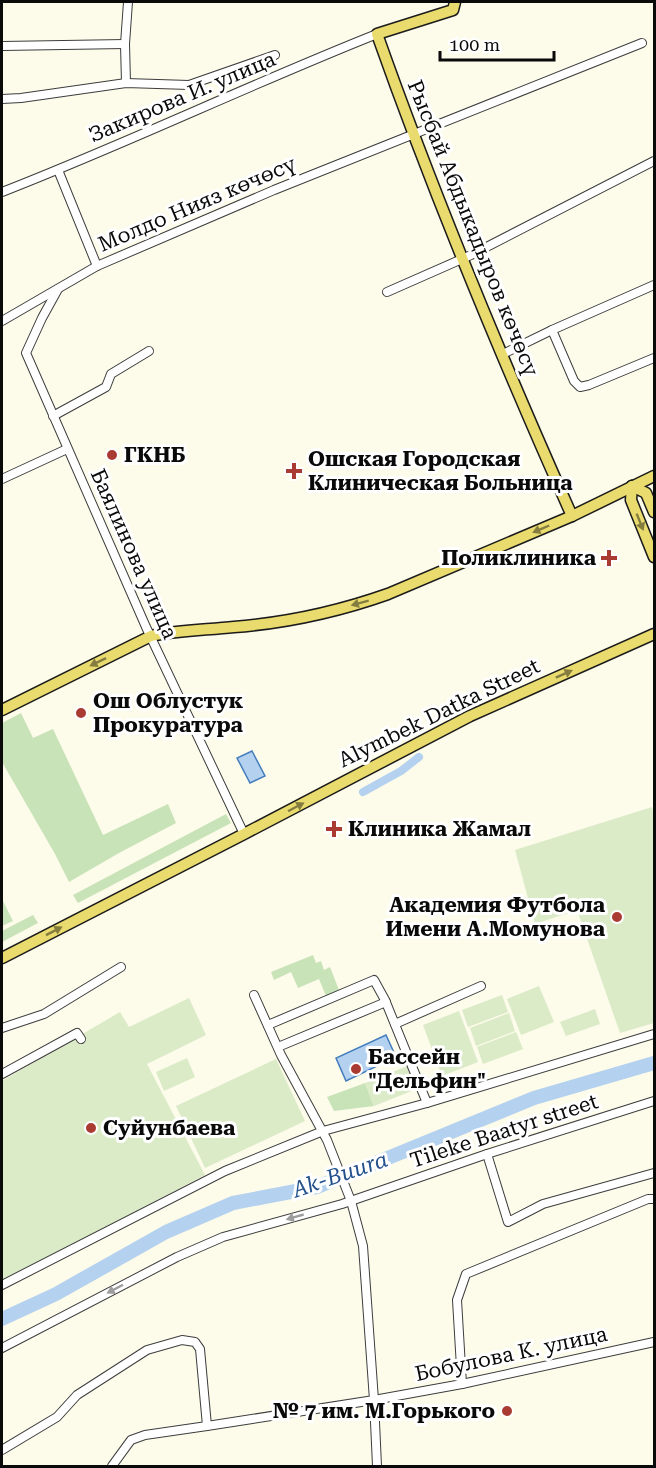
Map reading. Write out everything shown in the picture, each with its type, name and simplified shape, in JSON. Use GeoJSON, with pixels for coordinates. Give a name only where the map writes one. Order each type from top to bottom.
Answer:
{"type":"FeatureCollection","features":[{"type":"Feature","properties":{"kind":"main road"},"geometry":{"type":"LineString","coordinates":[[377,34],[453,10],[455,2]]}},
{"type":"Feature","properties":{"kind":"main road","name":"Рысбай Абдыкадыров көчөсү"},"geometry":{"type":"LineString","coordinates":[[377,34],[412,134],[462,259],[572,516]]}},
{"type":"Feature","properties":{"kind":"main road"},"geometry":{"type":"LineString","coordinates":[[2,710],[151,636],[175,631],[236,627],[291,619],[366,602],[572,516],[654,476]]}},
{"type":"Feature","properties":{"kind":"main road"},"geometry":{"type":"LineString","coordinates":[[632,486],[646,493],[654,512]]}},
{"type":"Feature","properties":{"kind":"main road"},"geometry":{"type":"LineString","coordinates":[[632,486],[631,500],[654,557]]}},
{"type":"Feature","properties":{"kind":"main road","name":"Alymbek Datka Street"},"geometry":{"type":"LineString","coordinates":[[244,834],[470,716],[654,634]]}},
{"type":"Feature","properties":{"kind":"main road"},"geometry":{"type":"LineString","coordinates":[[2,958],[244,834]]}},
{"type":"Feature","properties":{"kind":"street"},"geometry":{"type":"LineString","coordinates":[[126,83],[125,44],[128,2]]}},
{"type":"Feature","properties":{"kind":"street","name":"Закирова И. улица"},"geometry":{"type":"LineString","coordinates":[[2,192],[377,34]]}},
{"type":"Feature","properties":{"kind":"street","name":"Молдо Нияз көчөсү"},"geometry":{"type":"LineString","coordinates":[[2,321],[97,266],[212,216],[642,43]]}},
{"type":"Feature","properties":{"kind":"street"},"geometry":{"type":"LineString","coordinates":[[2,46],[125,44]]}},
{"type":"Feature","properties":{"kind":"street"},"geometry":{"type":"LineString","coordinates":[[2,99],[126,83],[189,85],[275,55]]}},
{"type":"Feature","properties":{"kind":"street"},"geometry":{"type":"LineString","coordinates":[[387,292],[462,259],[654,161]]}},
{"type":"Feature","properties":{"kind":"street"},"geometry":{"type":"LineString","coordinates":[[58,170],[97,266]]}},
{"type":"Feature","properties":{"kind":"street"},"geometry":{"type":"LineString","coordinates":[[503,354],[654,285]]}},
{"type":"Feature","properties":{"kind":"street","name":"Баялинова улица"},"geometry":{"type":"LineString","coordinates":[[58,289],[26,353],[151,636],[244,834]]}},
{"type":"Feature","properties":{"kind":"street"},"geometry":{"type":"LineString","coordinates":[[552,330],[574,381],[580,387],[654,358]]}},
{"type":"Feature","properties":{"kind":"street"},"geometry":{"type":"LineString","coordinates":[[53,416],[106,387],[111,374],[149,351]]}},
{"type":"Feature","properties":{"kind":"street"},"geometry":{"type":"LineString","coordinates":[[2,479],[68,449]]}},
{"type":"Feature","properties":{"kind":"street"},"geometry":{"type":"LineString","coordinates":[[2,1028],[44,1014],[121,967]]}},
{"type":"Feature","properties":{"kind":"street"},"geometry":{"type":"LineString","coordinates":[[268,1025],[374,980],[386,1002],[427,1103]]}},
{"type":"Feature","properties":{"kind":"street"},"geometry":{"type":"LineString","coordinates":[[395,1023],[481,986]]}},
{"type":"Feature","properties":{"kind":"street"},"geometry":{"type":"LineString","coordinates":[[254,995],[278,1047],[323,1131],[351,1201],[363,1246],[377,1467]]}},
{"type":"Feature","properties":{"kind":"street"},"geometry":{"type":"LineString","coordinates":[[278,1047],[386,1002]]}},
{"type":"Feature","properties":{"kind":"street"},"geometry":{"type":"LineString","coordinates":[[2,1074],[77,1033],[81,1039]]}},
{"type":"Feature","properties":{"kind":"street"},"geometry":{"type":"LineString","coordinates":[[2,1285],[225,1172],[323,1131],[427,1103],[654,1034]]}},
{"type":"Feature","properties":{"kind":"street","name":"Tileke Baatyr street"},"geometry":{"type":"LineString","coordinates":[[2,1348],[177,1257],[224,1237],[351,1201],[487,1154],[654,1101]]}},
{"type":"Feature","properties":{"kind":"street"},"geometry":{"type":"LineString","coordinates":[[487,1154],[508,1222],[543,1204],[654,1173]]}},
{"type":"Feature","properties":{"kind":"street"},"geometry":{"type":"LineString","coordinates":[[462,1384],[457,1300],[466,1274],[648,1199],[654,1199]]}},
{"type":"Feature","properties":{"kind":"street"},"geometry":{"type":"LineString","coordinates":[[2,1450],[57,1417],[77,1395],[147,1350],[182,1340],[195,1342],[200,1349],[207,1426]]}},
{"type":"Feature","properties":{"kind":"street","name":"Бобулова К. улица"},"geometry":{"type":"LineString","coordinates":[[112,1467],[128,1443],[145,1435],[374,1400],[462,1384],[654,1342]]}},
{"type":"Feature","properties":{"kind":"green space"},"geometry":{"type":"Polygon","coordinates":[[[21,713],[33,738],[53,729],[103,835],[168,804],[176,823],[69,882],[2,762],[2,723],[21,713]]]}},
{"type":"Feature","properties":{"kind":"green space","name":"Академия Футбола Имени А.Момунова"},"geometry":{"type":"Polygon","coordinates":[[[652,807],[654,818],[654,1023],[620,1033],[577,910],[535,924],[515,850],[652,807]]]}},
{"type":"Feature","properties":{"kind":"green space"},"geometry":{"type":"Polygon","coordinates":[[[226,814],[231,823],[78,903],[73,895],[226,814]]]}},
{"type":"Feature","properties":{"kind":"green space"},"geometry":{"type":"Polygon","coordinates":[[[2,899],[13,921],[2,926],[2,899]]]}},
{"type":"Feature","properties":{"kind":"green space"},"geometry":{"type":"Polygon","coordinates":[[[33,915],[38,923],[2,942],[2,931],[33,915]]]}},
{"type":"Feature","properties":{"kind":"green space"},"geometry":{"type":"Polygon","coordinates":[[[313,955],[316,963],[321,961],[324,970],[330,967],[339,990],[326,996],[319,979],[298,988],[291,972],[274,980],[271,972],[313,955]]]}},
{"type":"Feature","properties":{"kind":"green space"},"geometry":{"type":"Polygon","coordinates":[[[539,986],[554,1022],[521,1035],[507,999],[539,986]]]}},
{"type":"Feature","properties":{"kind":"green space"},"geometry":{"type":"Polygon","coordinates":[[[502,995],[508,1012],[468,1027],[462,1010],[502,995]]]}},
{"type":"Feature","properties":{"kind":"green space","name":"Суйунбаева"},"geometry":{"type":"Polygon","coordinates":[[[189,998],[206,1035],[147,1064],[205,1175],[2,1281],[2,1081],[120,1012],[129,1027],[189,998]]]}},
{"type":"Feature","properties":{"kind":"green space"},"geometry":{"type":"Polygon","coordinates":[[[595,1009],[600,1024],[566,1036],[560,1022],[595,1009]]]}},
{"type":"Feature","properties":{"kind":"green space"},"geometry":{"type":"Polygon","coordinates":[[[459,1011],[478,1062],[442,1076],[423,1025],[459,1011]]]}},
{"type":"Feature","properties":{"kind":"green space"},"geometry":{"type":"Polygon","coordinates":[[[509,1013],[515,1031],[476,1046],[470,1028],[509,1013]]]}},
{"type":"Feature","properties":{"kind":"green space"},"geometry":{"type":"Polygon","coordinates":[[[516,1032],[523,1049],[483,1064],[477,1047],[516,1032]]]}},
{"type":"Feature","properties":{"kind":"green space"},"geometry":{"type":"Polygon","coordinates":[[[187,1058],[195,1077],[164,1091],[156,1072],[187,1058]]]}},
{"type":"Feature","properties":{"kind":"green space"},"geometry":{"type":"Polygon","coordinates":[[[276,1059],[305,1121],[205,1168],[176,1106],[276,1059]]]}},
{"type":"Feature","properties":{"kind":"green space"},"geometry":{"type":"Polygon","coordinates":[[[410,1065],[419,1088],[374,1106],[365,1083],[410,1065]]]}},
{"type":"Feature","properties":{"kind":"green space"},"geometry":{"type":"Polygon","coordinates":[[[365,1083],[374,1106],[334,1111],[327,1097],[365,1083]]]}},
{"type":"Feature","properties":{"kind":"water"},"geometry":{"type":"Polygon","coordinates":[[[252,751],[265,776],[250,783],[237,758],[252,751]]]}},
{"type":"Feature","properties":{"kind":"water","name":"Бассейн \"Дельфин\""},"geometry":{"type":"Polygon","coordinates":[[[386,1035],[396,1057],[346,1081],[336,1058],[386,1035]]]}},
{"type":"Feature","properties":{"kind":"waterway"},"geometry":{"type":"LineString","coordinates":[[363,792],[401,771],[419,757]]}},
{"type":"Feature","properties":{"kind":"waterway","name":"Ak-Buura"},"geometry":{"type":"LineString","coordinates":[[2,1319],[56,1294],[166,1232],[233,1203],[317,1187],[534,1098],[654,1063]]}},
{"type":"Feature","properties":{"kind":"place","name":"ГКНБ"},"geometry":{"type":"Point","coordinates":[112,455]}},
{"type":"Feature","properties":{"kind":"place","name":"Ошская Городская Клиническая Больница"},"geometry":{"type":"Point","coordinates":[294,471]}},
{"type":"Feature","properties":{"kind":"place","name":"Поликлиника"},"geometry":{"type":"Point","coordinates":[609,558]}},
{"type":"Feature","properties":{"kind":"place","name":"Ош Облустук Прокуратура"},"geometry":{"type":"Point","coordinates":[81,713]}},
{"type":"Feature","properties":{"kind":"place","name":"Клиника Жамал"},"geometry":{"type":"Point","coordinates":[334,829]}},
{"type":"Feature","properties":{"kind":"place","name":"Академия Футбола Имени А.Момунова"},"geometry":{"type":"Point","coordinates":[617,917]}},
{"type":"Feature","properties":{"kind":"place","name":"Бассейн \"Дельфин\""},"geometry":{"type":"Point","coordinates":[356,1069]}},
{"type":"Feature","properties":{"kind":"place","name":"Суйунбаева"},"geometry":{"type":"Point","coordinates":[91,1128]}},
{"type":"Feature","properties":{"kind":"place","name":"№ 7 им. М.Горького"},"geometry":{"type":"Point","coordinates":[507,1411]}}]}
